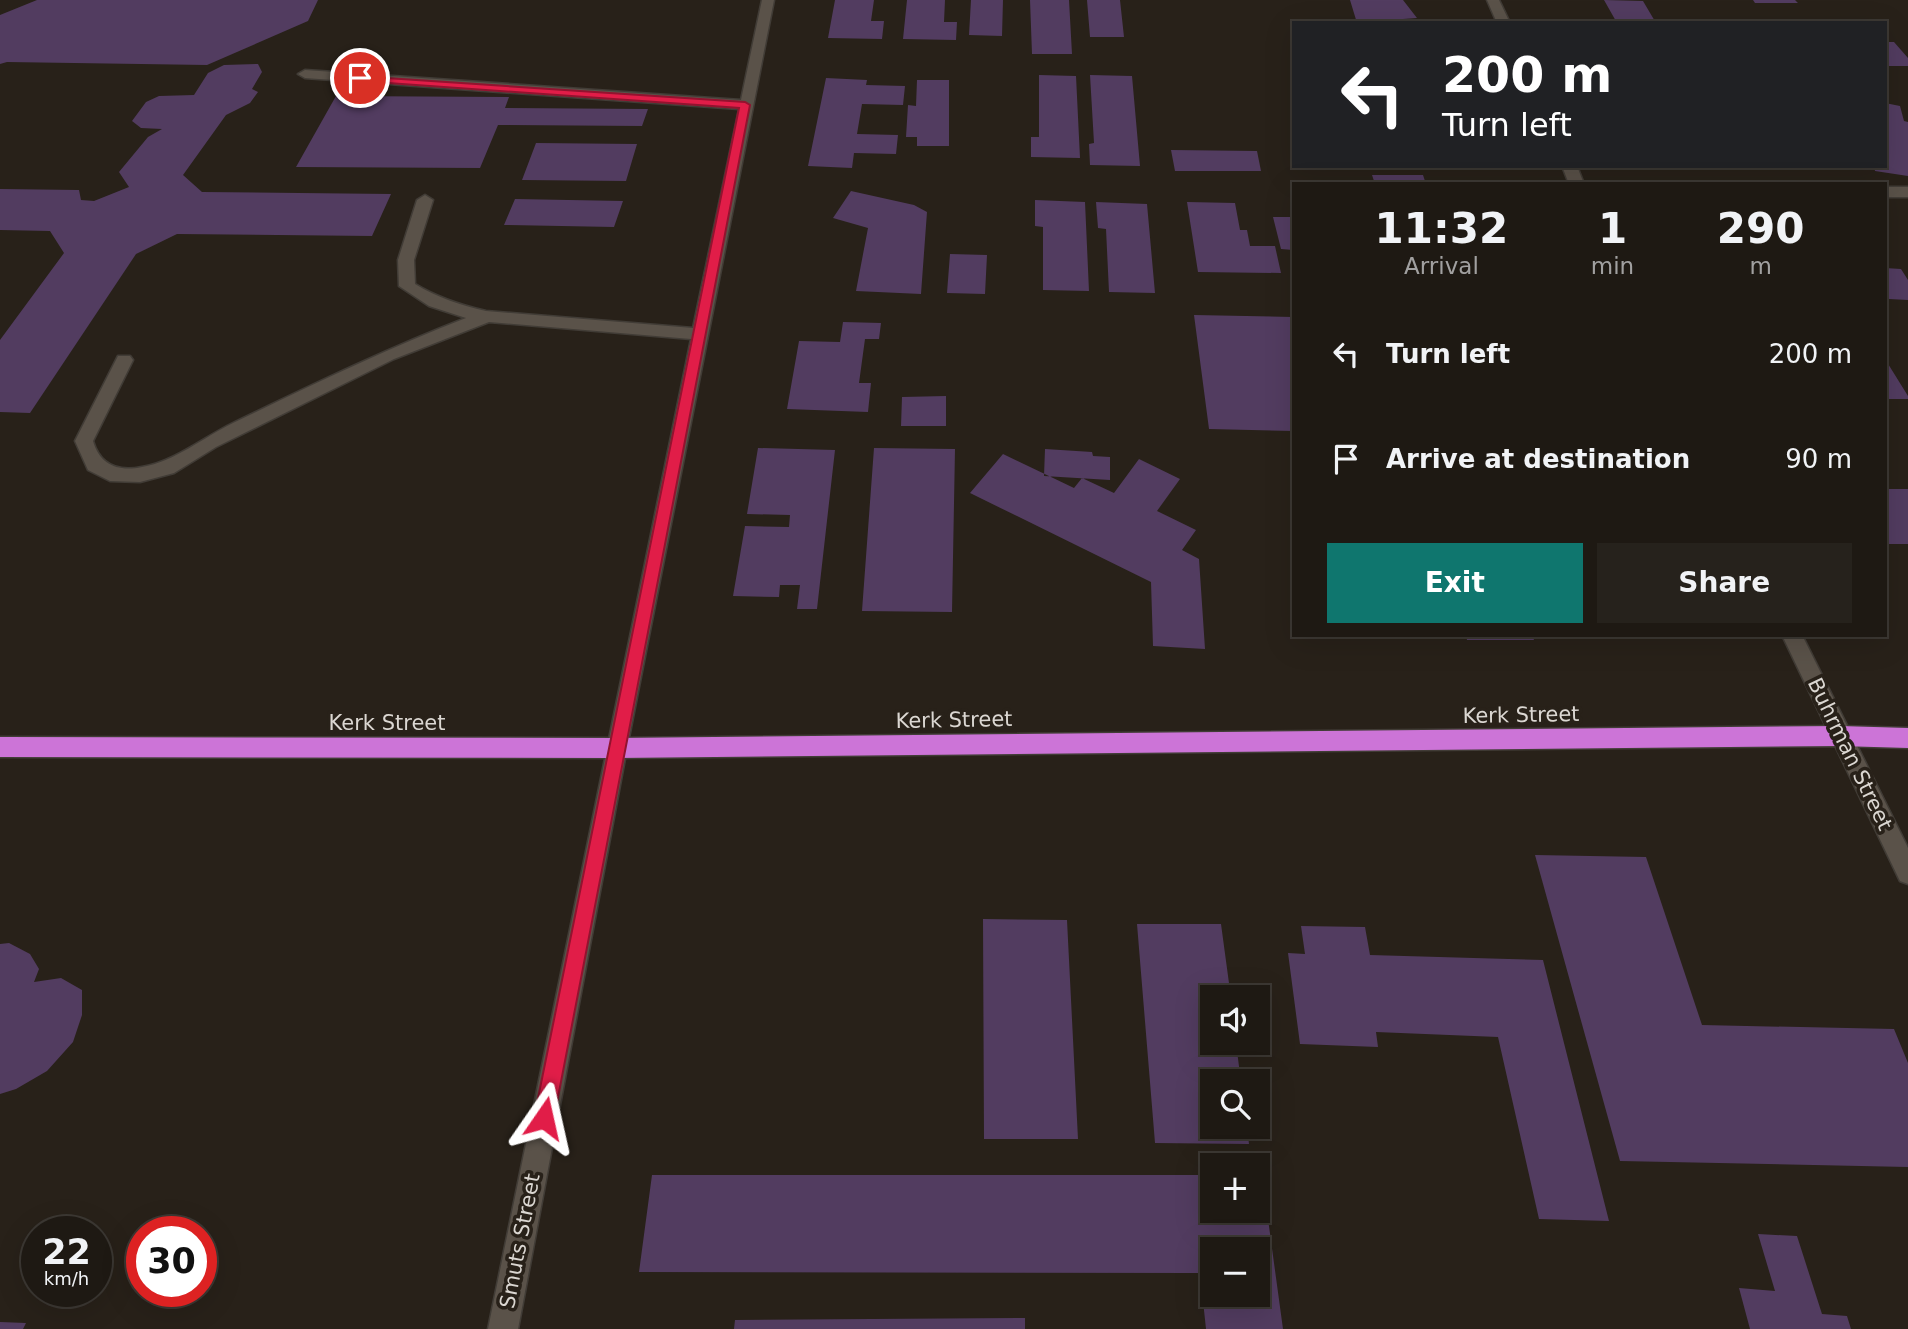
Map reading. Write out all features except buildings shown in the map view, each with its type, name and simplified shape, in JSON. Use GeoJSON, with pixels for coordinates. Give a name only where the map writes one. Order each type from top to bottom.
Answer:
{"type":"FeatureCollection","features":[{"type":"Feature","properties":{"kind":"highway","name":"Kerk Street"},"geometry":{"type":"LineString","coordinates":[[0,747],[616,748],[1840,736],[1908,738]]}},
{"type":"Feature","properties":{"kind":"street","name":"Smuts Street"},"geometry":{"type":"LineString","coordinates":[[503,1329],[616,748],[768,0]]}},
{"type":"Feature","properties":{"kind":"street"},"geometry":{"type":"LineString","coordinates":[[1493,0],[1503,21]]}},
{"type":"Feature","properties":{"kind":"street"},"geometry":{"type":"LineString","coordinates":[[305,75],[745,105]]}},
{"type":"Feature","properties":{"kind":"street"},"geometry":{"type":"LineString","coordinates":[[1887,192],[1908,192]]}},
{"type":"Feature","properties":{"kind":"street"},"geometry":{"type":"LineString","coordinates":[[425,200],[406,260],[407,286],[432,303],[452,311],[488,316],[699,334]]}},
{"type":"Feature","properties":{"kind":"street"},"geometry":{"type":"LineString","coordinates":[[124,360],[84,441],[95,465],[110,474],[140,475],[167,468],[210,442],[388,355],[488,316]]}},
{"type":"Feature","properties":{"kind":"street","name":"Buhrman Street"},"geometry":{"type":"LineString","coordinates":[[1793,637],[1908,873]]}},
{"type":"Feature","properties":{"kind":"route"},"geometry":{"type":"LineString","coordinates":[[360,78],[745,105],[544,1118]]}}]}
